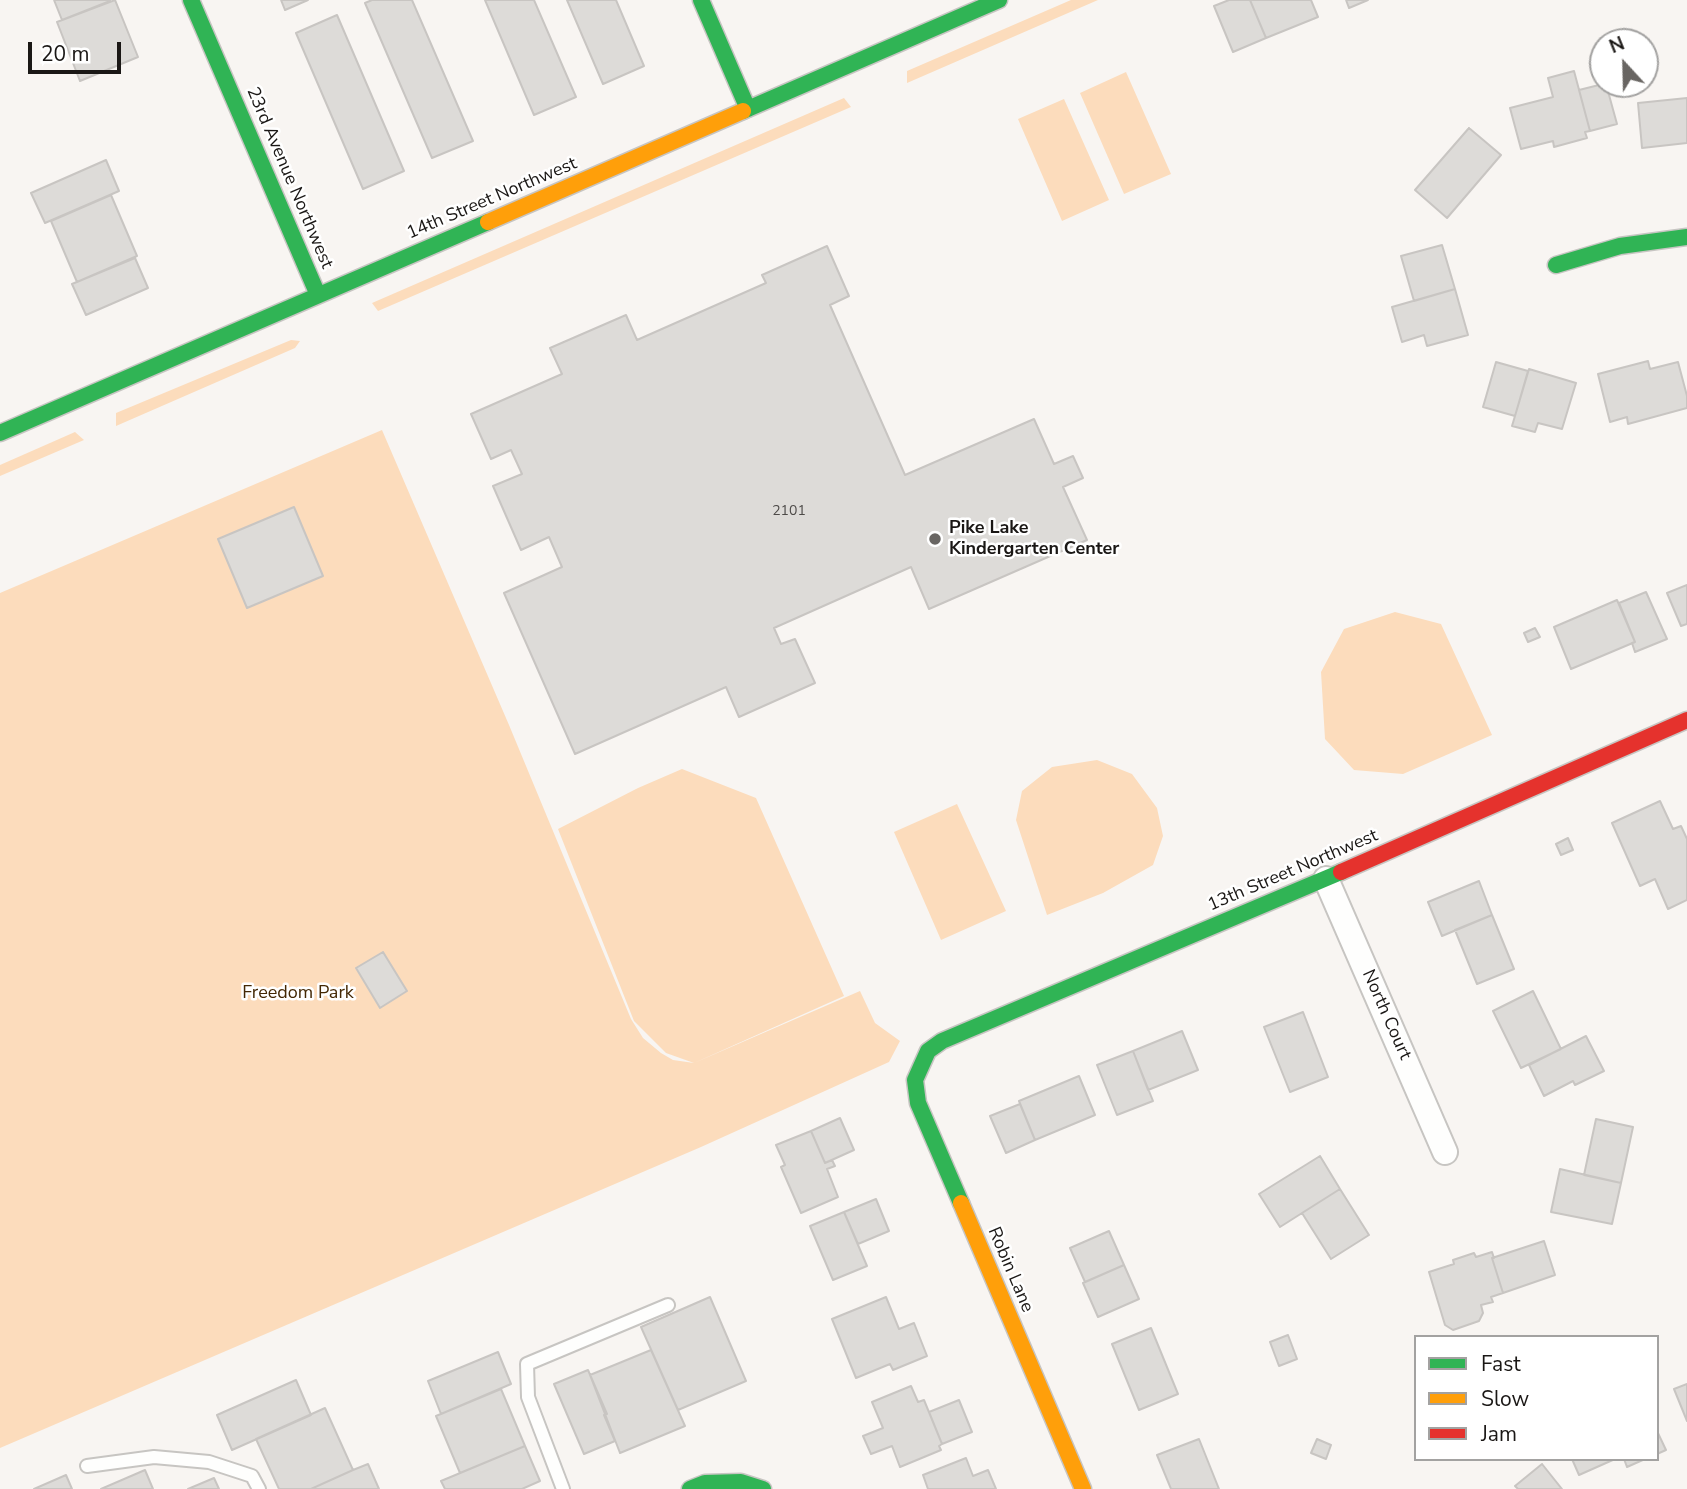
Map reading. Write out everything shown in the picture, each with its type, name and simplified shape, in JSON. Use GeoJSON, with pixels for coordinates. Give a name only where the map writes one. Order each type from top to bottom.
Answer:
{"type":"FeatureCollection","features":[{"type":"Feature","properties":{"kind":"street","name":"23rd Avenue Northwest"},"geometry":{"type":"LineString","coordinates":[[191,0],[318,295]]}},
{"type":"Feature","properties":{"kind":"street"},"geometry":{"type":"LineString","coordinates":[[701,0],[748,109]]}},
{"type":"Feature","properties":{"kind":"street","name":"14th Street Northwest"},"geometry":{"type":"LineString","coordinates":[[0,433],[999,0]]}},
{"type":"Feature","properties":{"kind":"street"},"geometry":{"type":"LineString","coordinates":[[1556,265],[1620,246],[1687,237]]}},
{"type":"Feature","properties":{"kind":"street","name":"13th Street Northwest"},"geometry":{"type":"LineString","coordinates":[[921,1064],[928,1051],[942,1041],[1326,879],[1687,720]]}},
{"type":"Feature","properties":{"kind":"street","name":"North Court"},"geometry":{"type":"LineString","coordinates":[[1326,879],[1445,1152]]}},
{"type":"Feature","properties":{"kind":"street","name":"Robin Lane"},"geometry":{"type":"LineString","coordinates":[[921,1064],[915,1080],[918,1103],[1083,1489]]}},
{"type":"Feature","properties":{"kind":"street"},"geometry":{"type":"LineString","coordinates":[[690,1489],[705,1483],[741,1482],[763,1489]]}},
{"type":"Feature","properties":{"kind":"lane"},"geometry":{"type":"LineString","coordinates":[[563,1489],[528,1397],[527,1364],[668,1305]]}},
{"type":"Feature","properties":{"kind":"lane"},"geometry":{"type":"LineString","coordinates":[[87,1466],[154,1457],[209,1462],[252,1476],[259,1489]]}},
{"type":"Feature","properties":{"kind":"green space"},"geometry":{"type":"Polygon","coordinates":[[[1071,0],[1098,0],[907,83],[907,71],[1071,0]]]}},
{"type":"Feature","properties":{"kind":"green space"},"geometry":{"type":"Polygon","coordinates":[[[1126,72],[1171,174],[1124,194],[1080,93],[1126,72]]]}},
{"type":"Feature","properties":{"kind":"green space"},"geometry":{"type":"Polygon","coordinates":[[[844,98],[851,107],[378,311],[372,303],[844,98]]]}},
{"type":"Feature","properties":{"kind":"green space"},"geometry":{"type":"Polygon","coordinates":[[[1064,99],[1109,200],[1062,221],[1018,119],[1064,99]]]}},
{"type":"Feature","properties":{"kind":"green space"},"geometry":{"type":"Polygon","coordinates":[[[291,340],[300,341],[295,348],[116,426],[116,413],[291,340]]]}},
{"type":"Feature","properties":{"kind":"green space","name":"Freedom Park"},"geometry":{"type":"Polygon","coordinates":[[[382,430],[509,725],[631,1019],[643,1038],[673,1060],[694,1063],[860,991],[875,1023],[900,1041],[889,1062],[701,1147],[0,1448],[0,593],[382,430]]]}},
{"type":"Feature","properties":{"kind":"green space"},"geometry":{"type":"Polygon","coordinates":[[[75,432],[84,440],[0,476],[0,465],[75,432]]]}},
{"type":"Feature","properties":{"kind":"green space"},"geometry":{"type":"Polygon","coordinates":[[[1395,612],[1441,624],[1492,735],[1403,774],[1354,770],[1325,739],[1321,672],[1344,629],[1395,612]]]}},
{"type":"Feature","properties":{"kind":"green space"},"geometry":{"type":"Polygon","coordinates":[[[1097,760],[1132,774],[1157,808],[1163,836],[1153,865],[1103,893],[1047,915],[1016,820],[1022,791],[1052,767],[1097,760]]]}},
{"type":"Feature","properties":{"kind":"green space"},"geometry":{"type":"Polygon","coordinates":[[[682,769],[756,798],[844,996],[694,1063],[666,1053],[634,1021],[558,829],[682,769]]]}},
{"type":"Feature","properties":{"kind":"green space"},"geometry":{"type":"Polygon","coordinates":[[[957,804],[1006,911],[941,940],[894,832],[957,804]]]}},
{"type":"Feature","properties":{"kind":"building"},"geometry":{"type":"Polygon","coordinates":[[[54,0],[110,0],[110,1],[62,20],[54,0]]]}},
{"type":"Feature","properties":{"kind":"building"},"geometry":{"type":"Polygon","coordinates":[[[115,0],[138,57],[80,81],[57,22],[115,0]]]}},
{"type":"Feature","properties":{"kind":"building"},"geometry":{"type":"Polygon","coordinates":[[[281,0],[308,0],[285,10],[281,0]]]}},
{"type":"Feature","properties":{"kind":"building"},"geometry":{"type":"Polygon","coordinates":[[[372,0],[412,0],[473,141],[432,158],[365,3],[372,0]]]}},
{"type":"Feature","properties":{"kind":"building"},"geometry":{"type":"Polygon","coordinates":[[[485,0],[534,0],[576,97],[534,115],[485,0]]]}},
{"type":"Feature","properties":{"kind":"building"},"geometry":{"type":"Polygon","coordinates":[[[567,0],[616,0],[644,66],[603,84],[567,0]]]}},
{"type":"Feature","properties":{"kind":"building"},"geometry":{"type":"Polygon","coordinates":[[[1229,0],[1250,0],[1266,38],[1233,52],[1214,6],[1229,0]]]}},
{"type":"Feature","properties":{"kind":"building"},"geometry":{"type":"Polygon","coordinates":[[[1250,0],[1311,0],[1318,17],[1266,38],[1250,0]]]}},
{"type":"Feature","properties":{"kind":"building"},"geometry":{"type":"Polygon","coordinates":[[[1346,0],[1368,0],[1349,8],[1346,0]]]}},
{"type":"Feature","properties":{"kind":"building"},"geometry":{"type":"Polygon","coordinates":[[[337,15],[404,171],[363,189],[296,33],[337,15]]]}},
{"type":"Feature","properties":{"kind":"building"},"geometry":{"type":"Polygon","coordinates":[[[1574,71],[1590,131],[1585,132],[1587,138],[1554,147],[1553,141],[1521,149],[1510,108],[1553,97],[1548,78],[1574,71]]]}},
{"type":"Feature","properties":{"kind":"building"},"geometry":{"type":"Polygon","coordinates":[[[1589,88],[1589,98],[1610,98],[1617,124],[1590,131],[1579,90],[1589,88]]]}},
{"type":"Feature","properties":{"kind":"building"},"geometry":{"type":"Polygon","coordinates":[[[1687,98],[1687,143],[1642,148],[1638,103],[1687,98]]]}},
{"type":"Feature","properties":{"kind":"building"},"geometry":{"type":"Polygon","coordinates":[[[1469,128],[1501,155],[1447,218],[1415,190],[1469,128]]]}},
{"type":"Feature","properties":{"kind":"building"},"geometry":{"type":"Polygon","coordinates":[[[106,160],[119,191],[45,223],[31,193],[106,160]]]}},
{"type":"Feature","properties":{"kind":"building"},"geometry":{"type":"Polygon","coordinates":[[[111,195],[137,256],[77,282],[51,221],[111,195]]]}},
{"type":"Feature","properties":{"kind":"building"},"geometry":{"type":"Polygon","coordinates":[[[1442,245],[1455,289],[1414,301],[1401,256],[1442,245]]]}},
{"type":"Feature","properties":{"kind":"building"},"geometry":{"type":"Polygon","coordinates":[[[827,246],[849,296],[830,305],[905,475],[1034,419],[1054,464],[1073,456],[1083,478],[1063,487],[1087,540],[929,609],[911,567],[774,628],[781,644],[795,639],[815,683],[739,717],[726,687],[575,754],[504,593],[562,567],[549,537],[521,550],[493,486],[522,474],[511,450],[491,459],[471,414],[562,374],[550,348],[626,315],[637,340],[766,283],[762,275],[827,246]]]}},
{"type":"Feature","properties":{"kind":"building"},"geometry":{"type":"Polygon","coordinates":[[[135,258],[148,288],[86,315],[72,284],[135,258]]]}},
{"type":"Feature","properties":{"kind":"building"},"geometry":{"type":"Polygon","coordinates":[[[1455,289],[1468,335],[1427,346],[1424,335],[1402,342],[1392,307],[1455,289]]]}},
{"type":"Feature","properties":{"kind":"building"},"geometry":{"type":"Polygon","coordinates":[[[1648,361],[1650,369],[1678,362],[1687,396],[1687,408],[1628,424],[1627,417],[1610,422],[1598,374],[1648,361]]]}},
{"type":"Feature","properties":{"kind":"building"},"geometry":{"type":"Polygon","coordinates":[[[1496,362],[1528,371],[1515,416],[1483,407],[1496,362]]]}},
{"type":"Feature","properties":{"kind":"building"},"geometry":{"type":"Polygon","coordinates":[[[1529,369],[1576,383],[1562,429],[1538,423],[1535,432],[1512,426],[1529,369]]]}},
{"type":"Feature","properties":{"kind":"building"},"geometry":{"type":"Polygon","coordinates":[[[294,507],[323,576],[247,608],[218,539],[294,507]]]}},
{"type":"Feature","properties":{"kind":"building"},"geometry":{"type":"Polygon","coordinates":[[[1687,585],[1687,624],[1681,626],[1667,593],[1687,585]]]}},
{"type":"Feature","properties":{"kind":"building"},"geometry":{"type":"Polygon","coordinates":[[[1646,592],[1667,639],[1635,652],[1632,643],[1635,642],[1619,603],[1646,592]]]}},
{"type":"Feature","properties":{"kind":"building"},"geometry":{"type":"Polygon","coordinates":[[[1617,600],[1635,642],[1571,669],[1554,627],[1617,600]]]}},
{"type":"Feature","properties":{"kind":"building"},"geometry":{"type":"Polygon","coordinates":[[[1535,628],[1540,637],[1528,642],[1524,633],[1535,628]]]}},
{"type":"Feature","properties":{"kind":"building"},"geometry":{"type":"Polygon","coordinates":[[[1660,801],[1673,829],[1681,826],[1687,839],[1687,900],[1668,909],[1655,879],[1640,886],[1612,823],[1660,801]]]}},
{"type":"Feature","properties":{"kind":"building"},"geometry":{"type":"Polygon","coordinates":[[[1568,838],[1573,850],[1561,855],[1556,844],[1568,838]]]}},
{"type":"Feature","properties":{"kind":"building"},"geometry":{"type":"Polygon","coordinates":[[[1479,881],[1492,915],[1442,936],[1428,902],[1479,881]]]}},
{"type":"Feature","properties":{"kind":"building"},"geometry":{"type":"Polygon","coordinates":[[[1492,915],[1514,969],[1477,984],[1455,930],[1492,915]]]}},
{"type":"Feature","properties":{"kind":"building"},"geometry":{"type":"Polygon","coordinates":[[[383,952],[407,991],[380,1008],[356,968],[383,952]]]}},
{"type":"Feature","properties":{"kind":"building"},"geometry":{"type":"Polygon","coordinates":[[[1533,991],[1561,1049],[1521,1068],[1493,1011],[1533,991]]]}},
{"type":"Feature","properties":{"kind":"building"},"geometry":{"type":"Polygon","coordinates":[[[1303,1012],[1328,1077],[1290,1092],[1264,1027],[1303,1012]]]}},
{"type":"Feature","properties":{"kind":"building"},"geometry":{"type":"Polygon","coordinates":[[[1182,1031],[1198,1070],[1148,1090],[1133,1051],[1182,1031]]]}},
{"type":"Feature","properties":{"kind":"building"},"geometry":{"type":"Polygon","coordinates":[[[1586,1036],[1604,1071],[1575,1085],[1573,1081],[1544,1096],[1529,1065],[1586,1036]]]}},
{"type":"Feature","properties":{"kind":"building"},"geometry":{"type":"Polygon","coordinates":[[[1133,1051],[1153,1101],[1117,1115],[1097,1065],[1133,1051]]]}},
{"type":"Feature","properties":{"kind":"building"},"geometry":{"type":"Polygon","coordinates":[[[1079,1076],[1095,1115],[1035,1140],[1019,1101],[1079,1076]]]}},
{"type":"Feature","properties":{"kind":"building"},"geometry":{"type":"Polygon","coordinates":[[[1020,1104],[1035,1140],[1006,1153],[990,1116],[1020,1104]]]}},
{"type":"Feature","properties":{"kind":"building"},"geometry":{"type":"Polygon","coordinates":[[[840,1118],[854,1150],[825,1163],[811,1131],[840,1118]]]}},
{"type":"Feature","properties":{"kind":"building"},"geometry":{"type":"Polygon","coordinates":[[[1596,1119],[1633,1127],[1621,1183],[1584,1175],[1596,1119]]]}},
{"type":"Feature","properties":{"kind":"building"},"geometry":{"type":"Polygon","coordinates":[[[811,1131],[825,1163],[832,1160],[835,1166],[827,1169],[838,1197],[801,1213],[781,1167],[785,1165],[776,1145],[811,1131]]]}},
{"type":"Feature","properties":{"kind":"building"},"geometry":{"type":"Polygon","coordinates":[[[1320,1156],[1340,1189],[1280,1227],[1259,1194],[1320,1156]]]}},
{"type":"Feature","properties":{"kind":"building"},"geometry":{"type":"Polygon","coordinates":[[[1560,1169],[1621,1183],[1612,1224],[1551,1212],[1560,1169]]]}},
{"type":"Feature","properties":{"kind":"building"},"geometry":{"type":"Polygon","coordinates":[[[1340,1189],[1369,1235],[1331,1259],[1302,1213],[1340,1189]]]}},
{"type":"Feature","properties":{"kind":"building"},"geometry":{"type":"Polygon","coordinates":[[[876,1199],[889,1231],[858,1244],[844,1212],[876,1199]]]}},
{"type":"Feature","properties":{"kind":"building"},"geometry":{"type":"Polygon","coordinates":[[[844,1212],[867,1266],[833,1280],[810,1226],[844,1212]]]}},
{"type":"Feature","properties":{"kind":"building"},"geometry":{"type":"Polygon","coordinates":[[[1109,1231],[1124,1265],[1085,1282],[1070,1248],[1109,1231]]]}},
{"type":"Feature","properties":{"kind":"building"},"geometry":{"type":"Polygon","coordinates":[[[1544,1241],[1555,1275],[1503,1293],[1492,1258],[1544,1241]]]}},
{"type":"Feature","properties":{"kind":"building"},"geometry":{"type":"Polygon","coordinates":[[[1492,1252],[1503,1293],[1491,1297],[1493,1302],[1481,1305],[1483,1313],[1479,1321],[1453,1330],[1445,1325],[1429,1272],[1454,1264],[1453,1260],[1474,1253],[1476,1257],[1492,1252]]]}},
{"type":"Feature","properties":{"kind":"building"},"geometry":{"type":"Polygon","coordinates":[[[1124,1265],[1139,1299],[1098,1317],[1083,1283],[1124,1265]]]}},
{"type":"Feature","properties":{"kind":"building"},"geometry":{"type":"Polygon","coordinates":[[[710,1297],[746,1381],[678,1410],[641,1327],[710,1297]]]}},
{"type":"Feature","properties":{"kind":"building"},"geometry":{"type":"Polygon","coordinates":[[[886,1297],[899,1329],[914,1323],[927,1356],[893,1370],[890,1364],[856,1378],[832,1319],[886,1297]]]}},
{"type":"Feature","properties":{"kind":"building"},"geometry":{"type":"Polygon","coordinates":[[[1151,1328],[1178,1394],[1139,1410],[1112,1344],[1151,1328]]]}},
{"type":"Feature","properties":{"kind":"building"},"geometry":{"type":"Polygon","coordinates":[[[1288,1335],[1297,1359],[1279,1366],[1270,1342],[1288,1335]]]}},
{"type":"Feature","properties":{"kind":"building"},"geometry":{"type":"Polygon","coordinates":[[[651,1350],[685,1426],[620,1453],[590,1375],[651,1350]]]}},
{"type":"Feature","properties":{"kind":"building"},"geometry":{"type":"Polygon","coordinates":[[[498,1352],[511,1384],[441,1414],[428,1381],[498,1352]]]}},
{"type":"Feature","properties":{"kind":"building"},"geometry":{"type":"Polygon","coordinates":[[[588,1370],[607,1414],[604,1415],[615,1441],[584,1454],[554,1384],[588,1370]]]}},
{"type":"Feature","properties":{"kind":"building"},"geometry":{"type":"Polygon","coordinates":[[[296,1380],[311,1415],[232,1450],[217,1415],[296,1380]]]}},
{"type":"Feature","properties":{"kind":"building"},"geometry":{"type":"Polygon","coordinates":[[[1687,1384],[1687,1421],[1674,1389],[1687,1384]]]}},
{"type":"Feature","properties":{"kind":"building"},"geometry":{"type":"Polygon","coordinates":[[[911,1386],[918,1402],[924,1400],[942,1444],[939,1446],[941,1450],[900,1467],[892,1446],[871,1454],[863,1436],[883,1428],[872,1402],[911,1386]]]}},
{"type":"Feature","properties":{"kind":"building"},"geometry":{"type":"Polygon","coordinates":[[[501,1389],[525,1446],[460,1473],[436,1416],[501,1389]]]}},
{"type":"Feature","properties":{"kind":"building"},"geometry":{"type":"Polygon","coordinates":[[[959,1400],[972,1432],[942,1444],[929,1412],[959,1400]]]}},
{"type":"Feature","properties":{"kind":"building"},"geometry":{"type":"Polygon","coordinates":[[[325,1408],[353,1470],[311,1489],[279,1489],[256,1439],[325,1408]]]}},
{"type":"Feature","properties":{"kind":"building"},"geometry":{"type":"Polygon","coordinates":[[[1659,1435],[1666,1450],[1659,1453],[1659,1435]]]}},
{"type":"Feature","properties":{"kind":"building"},"geometry":{"type":"Polygon","coordinates":[[[1199,1439],[1219,1489],[1171,1489],[1157,1455],[1199,1439]]]}},
{"type":"Feature","properties":{"kind":"building"},"geometry":{"type":"Polygon","coordinates":[[[1317,1439],[1331,1445],[1326,1459],[1311,1453],[1317,1439]]]}},
{"type":"Feature","properties":{"kind":"building"},"geometry":{"type":"Polygon","coordinates":[[[525,1446],[540,1481],[522,1489],[445,1489],[441,1481],[525,1446]]]}},
{"type":"Feature","properties":{"kind":"building"},"geometry":{"type":"Polygon","coordinates":[[[966,1458],[973,1476],[988,1470],[996,1489],[928,1489],[923,1475],[966,1458]]]}},
{"type":"Feature","properties":{"kind":"building"},"geometry":{"type":"Polygon","coordinates":[[[1573,1461],[1610,1461],[1579,1475],[1573,1461]]]}},
{"type":"Feature","properties":{"kind":"building"},"geometry":{"type":"Polygon","coordinates":[[[1625,1461],[1640,1461],[1627,1467],[1625,1461]]]}},
{"type":"Feature","properties":{"kind":"building"},"geometry":{"type":"Polygon","coordinates":[[[368,1464],[379,1489],[311,1489],[353,1470],[368,1464]]]}},
{"type":"Feature","properties":{"kind":"building"},"geometry":{"type":"Polygon","coordinates":[[[1542,1464],[1562,1489],[1518,1489],[1515,1486],[1542,1464]]]}},
{"type":"Feature","properties":{"kind":"building"},"geometry":{"type":"Polygon","coordinates":[[[145,1470],[153,1489],[101,1489],[145,1470]]]}},
{"type":"Feature","properties":{"kind":"building"},"geometry":{"type":"Polygon","coordinates":[[[66,1475],[72,1489],[34,1489],[66,1475]]]}},
{"type":"Feature","properties":{"kind":"building"},"geometry":{"type":"Polygon","coordinates":[[[214,1478],[219,1489],[188,1489],[214,1478]]]}},
{"type":"Feature","properties":{"kind":"traffic: fast"},"geometry":{"type":"LineString","coordinates":[[191,0],[318,295]]}},
{"type":"Feature","properties":{"kind":"traffic: fast"},"geometry":{"type":"LineString","coordinates":[[701,0],[748,109]]}},
{"type":"Feature","properties":{"kind":"traffic: fast"},"geometry":{"type":"LineString","coordinates":[[743,111],[999,0]]}},
{"type":"Feature","properties":{"kind":"traffic: fast"},"geometry":{"type":"LineString","coordinates":[[0,433],[488,222]]}},
{"type":"Feature","properties":{"kind":"traffic: fast"},"geometry":{"type":"LineString","coordinates":[[1556,265],[1620,246],[1687,237]]}},
{"type":"Feature","properties":{"kind":"traffic: fast"},"geometry":{"type":"LineString","coordinates":[[961,1203],[918,1103],[915,1080],[928,1051],[942,1041],[1341,872]]}},
{"type":"Feature","properties":{"kind":"traffic: fast"},"geometry":{"type":"LineString","coordinates":[[690,1489],[705,1483],[741,1482],[763,1489]]}},
{"type":"Feature","properties":{"kind":"traffic: slow"},"geometry":{"type":"LineString","coordinates":[[488,222],[743,111]]}},
{"type":"Feature","properties":{"kind":"traffic: slow"},"geometry":{"type":"LineString","coordinates":[[961,1203],[1083,1489]]}},
{"type":"Feature","properties":{"kind":"traffic: jam"},"geometry":{"type":"LineString","coordinates":[[1341,872],[1687,720]]}},
{"type":"Feature","properties":{"kind":"place","name":"Pike Lake Kindergarten Center"},"geometry":{"type":"Point","coordinates":[935,539]}}]}
